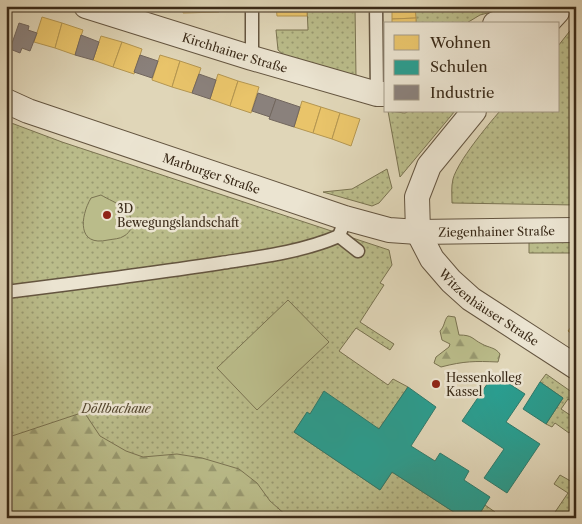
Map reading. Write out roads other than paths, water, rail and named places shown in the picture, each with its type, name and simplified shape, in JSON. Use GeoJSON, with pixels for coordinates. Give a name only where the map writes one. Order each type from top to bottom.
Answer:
{"type":"FeatureCollection","features":[{"type":"Feature","properties":{"kind":"street","name":"Kirchhainer Straße"},"geometry":{"type":"LineString","coordinates":[[86,6],[252,58],[381,94]]}},
{"type":"Feature","properties":{"kind":"street"},"geometry":{"type":"LineString","coordinates":[[548,22],[557,12],[557,6]]}},
{"type":"Feature","properties":{"kind":"street"},"geometry":{"type":"LineString","coordinates":[[501,22],[517,17],[533,22]]}},
{"type":"Feature","properties":{"kind":"street","name":"Marburger Straße"},"geometry":{"type":"LineString","coordinates":[[6,101],[28,111],[342,227],[418,232]]}},
{"type":"Feature","properties":{"kind":"street"},"geometry":{"type":"LineString","coordinates":[[418,232],[417,197],[429,166],[473,112]]}},
{"type":"Feature","properties":{"kind":"street","name":"Ziegenhainer Straße"},"geometry":{"type":"LineString","coordinates":[[418,232],[576,230]]}},
{"type":"Feature","properties":{"kind":"street","name":"Witzenhäuser Straße"},"geometry":{"type":"LineString","coordinates":[[418,232],[432,259],[451,281],[471,299],[576,367]]}},
{"type":"Feature","properties":{"kind":"lane"},"geometry":{"type":"LineString","coordinates":[[252,6],[252,58]]}},
{"type":"Feature","properties":{"kind":"lane"},"geometry":{"type":"LineString","coordinates":[[376,6],[381,94]]}},
{"type":"Feature","properties":{"kind":"lane"},"geometry":{"type":"LineString","coordinates":[[6,292],[177,270],[272,255],[320,243],[342,227],[358,251]]}},
{"type":"Feature","properties":{"kind":"place","name":"3D Bewegungslandschaft"},"geometry":{"type":"Point","coordinates":[107,215]}},
{"type":"Feature","properties":{"kind":"place","name":"Hessenkolleg Kassel"},"geometry":{"type":"Point","coordinates":[436,384]}},
{"type":"Feature","properties":{"kind":"park label","name":"Döllbachaue"},"geometry":{"type":"Point","coordinates":[116,408]}}]}
